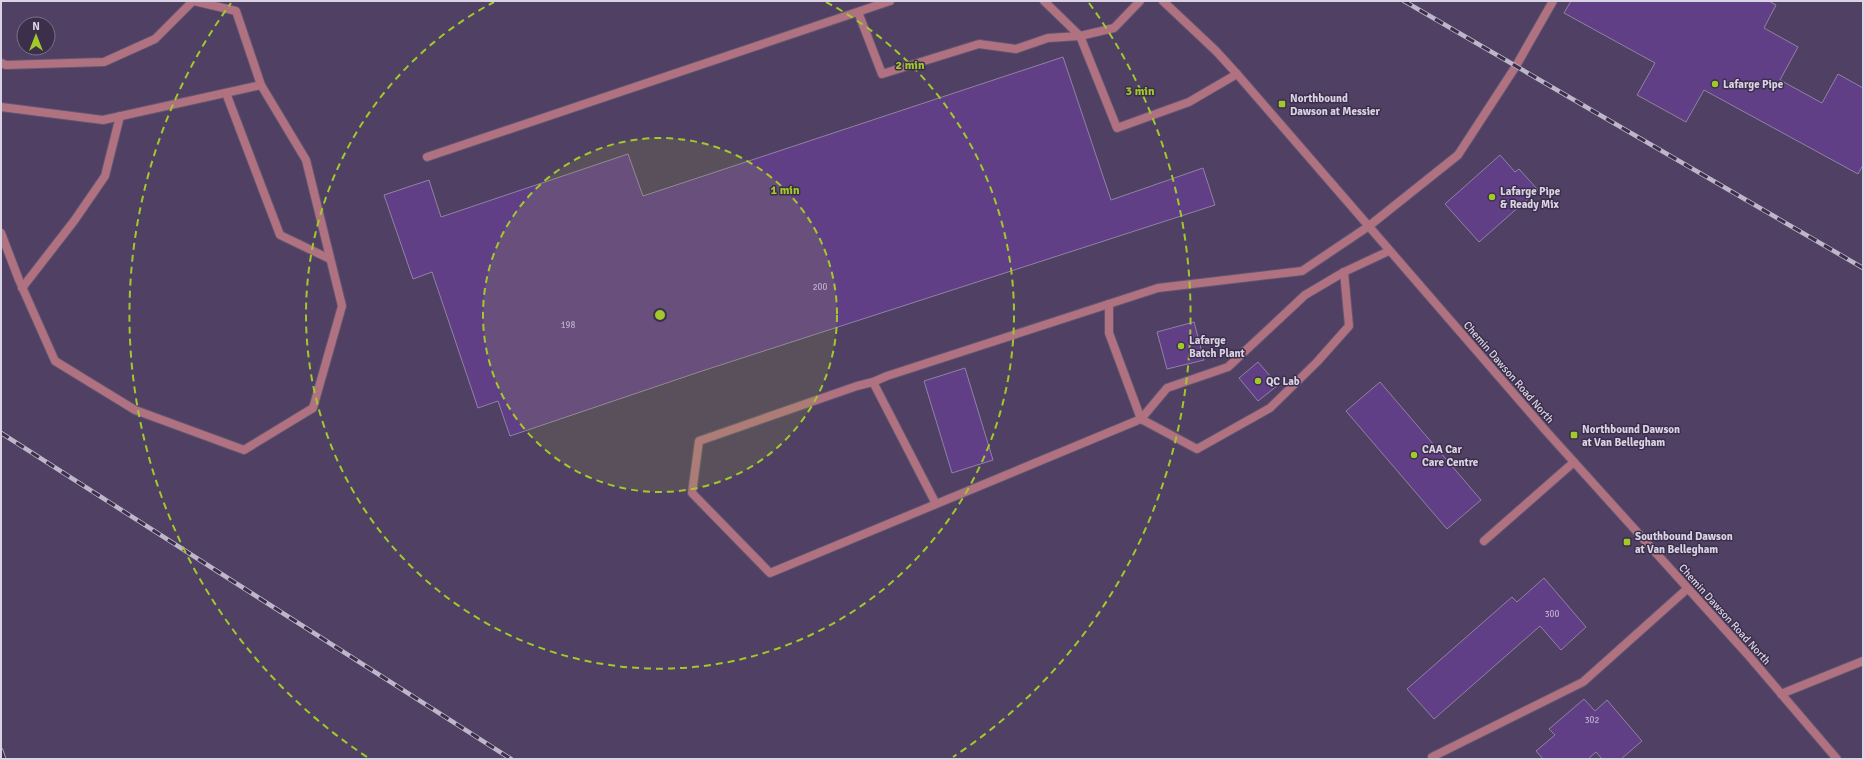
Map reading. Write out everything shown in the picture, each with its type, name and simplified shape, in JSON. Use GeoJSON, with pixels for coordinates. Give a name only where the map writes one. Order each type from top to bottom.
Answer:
{"type":"FeatureCollection","features":[{"type":"Feature","properties":{"kind":"street"},"geometry":{"type":"LineString","coordinates":[[1,63],[6,65],[104,62],[155,39],[193,1],[236,11],[260,85],[306,160],[342,306],[313,408],[244,450],[135,410],[55,361],[22,288],[1,233]]}},
{"type":"Feature","properties":{"kind":"street"},"geometry":{"type":"LineString","coordinates":[[427,157],[890,1]]}},
{"type":"Feature","properties":{"kind":"street"},"geometry":{"type":"LineString","coordinates":[[1044,1],[1080,36],[1117,128],[1189,102],[1237,74]]}},
{"type":"Feature","properties":{"kind":"street"},"geometry":{"type":"LineString","coordinates":[[858,12],[882,74],[979,44],[1016,49],[1048,38],[1080,36],[1114,28],[1140,1]]}},
{"type":"Feature","properties":{"kind":"street","name":"Chemin Dawson Road North"},"geometry":{"type":"LineString","coordinates":[[1163,1],[1216,51],[1237,74],[1389,251],[1837,759]]}},
{"type":"Feature","properties":{"kind":"street"},"geometry":{"type":"LineString","coordinates":[[1389,251],[1344,272],[1305,295],[1228,367],[1167,388],[1141,419],[770,573],[692,493],[699,442],[857,386],[1158,288],[1302,271],[1369,226],[1458,155],[1516,66],[1553,1]]}},
{"type":"Feature","properties":{"kind":"street"},"geometry":{"type":"LineString","coordinates":[[1,107],[103,120],[260,85]]}},
{"type":"Feature","properties":{"kind":"street"},"geometry":{"type":"LineString","coordinates":[[226,93],[280,235],[330,259]]}},
{"type":"Feature","properties":{"kind":"street"},"geometry":{"type":"LineString","coordinates":[[22,288],[74,222],[105,176],[120,116]]}},
{"type":"Feature","properties":{"kind":"street"},"geometry":{"type":"LineString","coordinates":[[1109,304],[1109,333],[1141,419],[1197,449],[1270,408],[1317,362],[1349,326],[1344,272]]}},
{"type":"Feature","properties":{"kind":"street"},"geometry":{"type":"LineString","coordinates":[[873,382],[936,504]]}},
{"type":"Feature","properties":{"kind":"street"},"geometry":{"type":"LineString","coordinates":[[1484,541],[1574,462]]}},
{"type":"Feature","properties":{"kind":"street"},"geometry":{"type":"LineString","coordinates":[[1432,757],[1583,682],[1687,589]]}},
{"type":"Feature","properties":{"kind":"street"},"geometry":{"type":"LineString","coordinates":[[1781,694],[1863,661]]}},
{"type":"Feature","properties":{"kind":"shaded area"},"geometry":{"type":"Polygon","coordinates":[[[1,1],[1863,1],[1863,759],[4,759],[1,750],[1,1]]]}},
{"type":"Feature","properties":{"kind":"building","name":"Lafarge Pipe"},"geometry":{"type":"Polygon","coordinates":[[[1571,1],[1769,1],[1776,5],[1764,28],[1798,47],[1780,80],[1822,103],[1838,74],[1863,88],[1863,165],[1858,174],[1704,90],[1686,122],[1637,95],[1655,63],[1564,13],[1571,1]]]}},
{"type":"Feature","properties":{"kind":"building"},"geometry":{"type":"Polygon","coordinates":[[[1063,57],[1111,200],[1203,168],[1215,205],[702,371],[510,436],[498,401],[478,408],[432,272],[413,279],[384,195],[429,180],[441,217],[628,154],[643,196],[1063,57]]]}},
{"type":"Feature","properties":{"kind":"building","name":"Lafarge Pipe & Ready Mix"},"geometry":{"type":"Polygon","coordinates":[[[1500,155],[1515,172],[1519,169],[1538,190],[1479,242],[1445,204],[1500,155]]]}},
{"type":"Feature","properties":{"kind":"building","name":"Lafarge Batch Plant"},"geometry":{"type":"Polygon","coordinates":[[[1194,322],[1204,360],[1167,369],[1157,332],[1194,322]]]}},
{"type":"Feature","properties":{"kind":"building","name":"QC Lab"},"geometry":{"type":"Polygon","coordinates":[[[1258,362],[1278,385],[1258,401],[1239,378],[1258,362]]]}},
{"type":"Feature","properties":{"kind":"building"},"geometry":{"type":"Polygon","coordinates":[[[965,368],[993,460],[952,473],[924,381],[965,368]]]}},
{"type":"Feature","properties":{"kind":"building","name":"CAA Car Care Centre"},"geometry":{"type":"Polygon","coordinates":[[[1380,382],[1481,500],[1447,529],[1346,411],[1380,382]]]}},
{"type":"Feature","properties":{"kind":"building"},"geometry":{"type":"Polygon","coordinates":[[[1544,578],[1586,627],[1561,650],[1540,626],[1434,719],[1407,689],[1512,597],[1517,602],[1544,578]]]}},
{"type":"Feature","properties":{"kind":"building"},"geometry":{"type":"Polygon","coordinates":[[[1584,699],[1595,711],[1607,700],[1642,741],[1621,759],[1602,759],[1596,752],[1588,759],[1543,759],[1536,751],[1555,735],[1549,729],[1584,699]]]}},
{"type":"Feature","properties":{"kind":"railway"},"geometry":{"type":"LineString","coordinates":[[1404,1],[1863,268]]}},
{"type":"Feature","properties":{"kind":"railway"},"geometry":{"type":"LineString","coordinates":[[1,433],[511,759]]}},
{"type":"Feature","properties":{"kind":"railway"},"geometry":{"type":"LineString","coordinates":[[1,750],[4,759]]}},
{"type":"Feature","properties":{"kind":"place","name":"Lafarge Pipe"},"geometry":{"type":"Point","coordinates":[1715,84]}},
{"type":"Feature","properties":{"kind":"place","name":"Northbound Dawson at Messier"},"geometry":{"type":"Point","coordinates":[1282,104]}},
{"type":"Feature","properties":{"kind":"place","name":"Lafarge Pipe & Ready Mix"},"geometry":{"type":"Point","coordinates":[1492,197]}},
{"type":"Feature","properties":{"kind":"place","name":"Lafarge Batch Plant"},"geometry":{"type":"Point","coordinates":[1181,346]}},
{"type":"Feature","properties":{"kind":"place","name":"QC Lab"},"geometry":{"type":"Point","coordinates":[1258,381]}},
{"type":"Feature","properties":{"kind":"place","name":"Northbound Dawson at Van Bellegham"},"geometry":{"type":"Point","coordinates":[1574,435]}},
{"type":"Feature","properties":{"kind":"place","name":"CAA Car Care Centre"},"geometry":{"type":"Point","coordinates":[1414,455]}},
{"type":"Feature","properties":{"kind":"place","name":"Southbound Dawson at Van Bellegham"},"geometry":{"type":"Point","coordinates":[1627,542]}}]}
